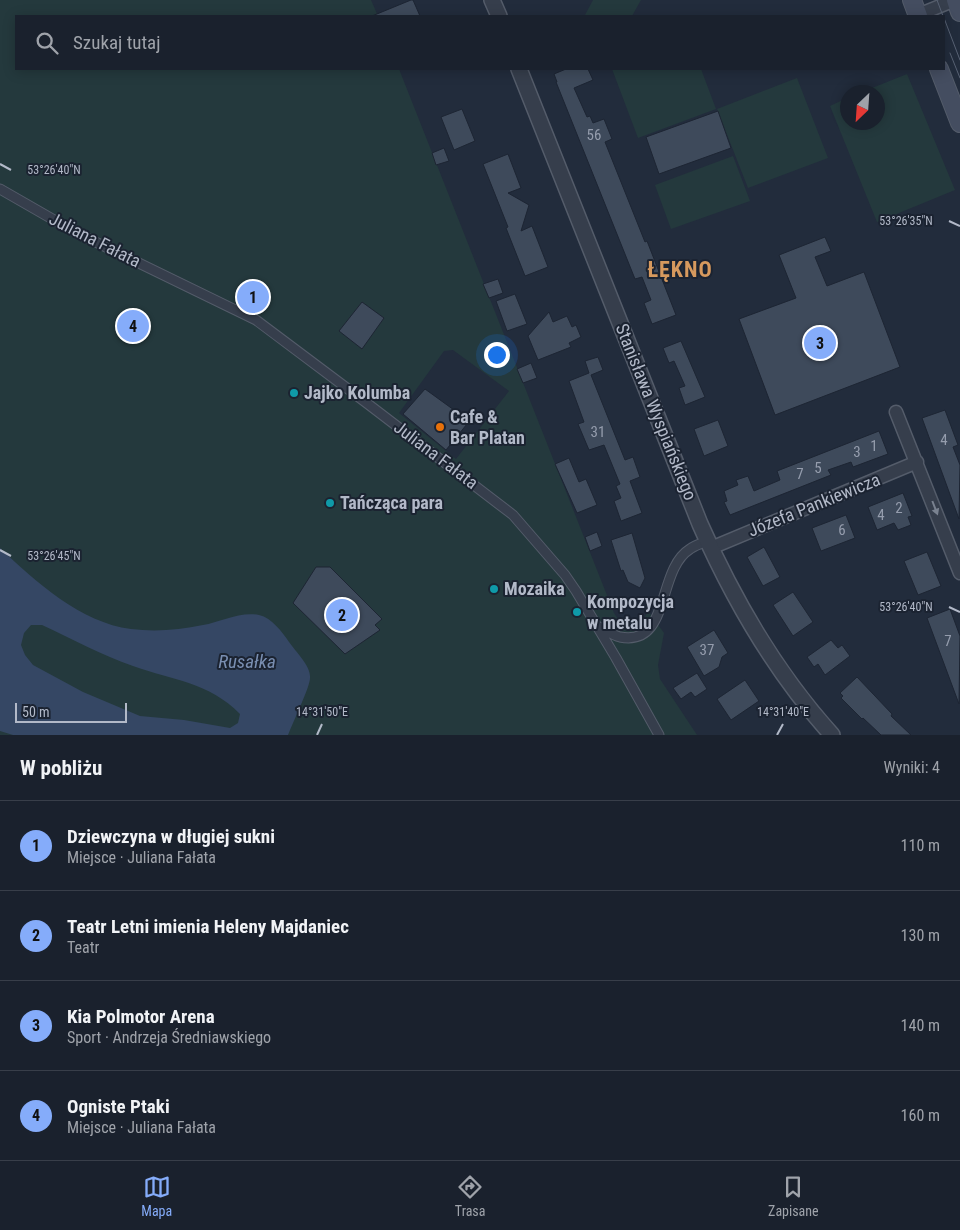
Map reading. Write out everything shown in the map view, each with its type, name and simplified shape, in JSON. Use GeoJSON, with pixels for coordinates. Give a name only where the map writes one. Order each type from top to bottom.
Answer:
{"type":"FeatureCollection","features":[{"type":"Feature","properties":{"kind":"main road"},"geometry":{"type":"LineString","coordinates":[[955,0],[960,12]]}},
{"type":"Feature","properties":{"kind":"main road"},"geometry":{"type":"LineString","coordinates":[[939,70],[960,122]]}},
{"type":"Feature","properties":{"kind":"street"},"geometry":{"type":"LineString","coordinates":[[492,0],[498,15]]}},
{"type":"Feature","properties":{"kind":"street"},"geometry":{"type":"LineString","coordinates":[[916,10],[955,0]]}},
{"type":"Feature","properties":{"kind":"street","name":"Stanisława Wyspiańskiego"},"geometry":{"type":"LineString","coordinates":[[519,70],[720,570],[758,638],[793,688],[832,735]]}},
{"type":"Feature","properties":{"kind":"street","name":"Juliana Fałata"},"geometry":{"type":"LineString","coordinates":[[0,189],[76,232],[256,320],[513,515],[565,575],[616,658],[659,735]]}},
{"type":"Feature","properties":{"kind":"street"},"geometry":{"type":"LineString","coordinates":[[896,412],[960,573]]}},
{"type":"Feature","properties":{"kind":"street","name":"Józefa Pankiewicza"},"geometry":{"type":"LineString","coordinates":[[709,544],[917,462]]}},
{"type":"Feature","properties":{"kind":"street"},"geometry":{"type":"LineString","coordinates":[[596,626],[618,637],[631,638],[639,636],[651,628],[659,613],[667,582],[673,569],[689,549],[709,544]]}},
{"type":"Feature","properties":{"kind":"green space"},"geometry":{"type":"Polygon","coordinates":[[[0,0],[371,0],[378,15],[15,15],[15,70],[399,70],[614,613],[622,621],[632,624],[641,620],[648,611],[664,633],[658,665],[660,679],[697,735],[0,735],[0,0]],[[453,350],[444,351],[399,413],[456,459],[509,391],[453,350]]]}},
{"type":"Feature","properties":{"kind":"green space"},"geometry":{"type":"Polygon","coordinates":[[[593,0],[641,0],[633,15],[585,15],[593,0]]]}},
{"type":"Feature","properties":{"kind":"green space"},"geometry":{"type":"Polygon","coordinates":[[[612,70],[701,70],[716,109],[638,138],[612,70]]]}},
{"type":"Feature","properties":{"kind":"green space"},"geometry":{"type":"Polygon","coordinates":[[[907,74],[955,190],[877,222],[830,106],[840,101],[840,130],[885,130],[885,85],[880,85],[907,74]]]}},
{"type":"Feature","properties":{"kind":"green space"},"geometry":{"type":"Polygon","coordinates":[[[797,78],[828,158],[748,188],[717,109],[797,78]]]}},
{"type":"Feature","properties":{"kind":"green space"},"geometry":{"type":"Polygon","coordinates":[[[733,156],[750,201],[671,229],[655,185],[733,156]]]}},
{"type":"Feature","properties":{"kind":"water","name":"Rusałka"},"geometry":{"type":"Polygon","coordinates":[[[0,548],[28,574],[60,599],[94,618],[112,625],[140,630],[167,630],[203,625],[245,614],[264,617],[280,630],[303,659],[310,673],[307,689],[288,735],[13,735],[0,731],[0,548]],[[31,625],[24,633],[21,645],[25,655],[33,665],[83,692],[140,716],[184,720],[230,728],[238,723],[240,714],[228,703],[203,688],[121,662],[42,625],[31,625]]]}},
{"type":"Feature","properties":{"kind":"building"},"geometry":{"type":"Polygon","coordinates":[[[413,0],[420,15],[374,15],[413,0]]]}},
{"type":"Feature","properties":{"kind":"building"},"geometry":{"type":"Polygon","coordinates":[[[564,70],[588,70],[593,80],[574,88],[587,117],[590,116],[593,123],[604,119],[612,139],[605,142],[676,315],[652,324],[644,303],[651,300],[642,277],[635,279],[554,74],[564,70]]]}},
{"type":"Feature","properties":{"kind":"building"},"geometry":{"type":"Polygon","coordinates":[[[462,109],[475,141],[454,150],[441,117],[462,109]]]}},
{"type":"Feature","properties":{"kind":"building"},"geometry":{"type":"Polygon","coordinates":[[[718,111],[731,148],[659,174],[646,137],[718,111]]]}},
{"type":"Feature","properties":{"kind":"building"},"geometry":{"type":"Polygon","coordinates":[[[444,148],[449,161],[436,165],[432,153],[444,148]]]}},
{"type":"Feature","properties":{"kind":"building"},"geometry":{"type":"Polygon","coordinates":[[[508,154],[521,188],[508,193],[529,205],[521,231],[532,226],[548,267],[525,276],[483,164],[508,154]]]}},
{"type":"Feature","properties":{"kind":"building"},"geometry":{"type":"Polygon","coordinates":[[[825,237],[831,251],[815,257],[827,286],[864,272],[900,367],[775,415],[739,319],[796,298],[779,255],[825,237]]]}},
{"type":"Feature","properties":{"kind":"building"},"geometry":{"type":"Polygon","coordinates":[[[498,279],[503,293],[489,298],[483,284],[498,279]]]}},
{"type":"Feature","properties":{"kind":"building"},"geometry":{"type":"Polygon","coordinates":[[[515,294],[527,324],[507,331],[496,301],[515,294]]]}},
{"type":"Feature","properties":{"kind":"building"},"geometry":{"type":"Polygon","coordinates":[[[362,302],[384,318],[362,349],[339,331],[362,302]]]}},
{"type":"Feature","properties":{"kind":"building"},"geometry":{"type":"Polygon","coordinates":[[[549,312],[553,322],[567,316],[572,327],[576,325],[581,337],[569,343],[571,347],[538,360],[528,336],[549,312]]]}},
{"type":"Feature","properties":{"kind":"building"},"geometry":{"type":"Polygon","coordinates":[[[681,341],[705,397],[685,405],[679,388],[685,386],[674,361],[669,363],[663,348],[681,341]]]}},
{"type":"Feature","properties":{"kind":"building"},"geometry":{"type":"Polygon","coordinates":[[[598,357],[603,370],[591,375],[625,460],[633,457],[640,477],[630,481],[642,513],[621,521],[614,501],[621,498],[616,486],[620,484],[604,445],[589,450],[578,424],[584,422],[569,381],[589,373],[585,361],[598,357]]]}},
{"type":"Feature","properties":{"kind":"building"},"geometry":{"type":"Polygon","coordinates":[[[531,363],[537,378],[523,383],[517,369],[531,363]]]}},
{"type":"Feature","properties":{"kind":"building"},"geometry":{"type":"Polygon","coordinates":[[[425,389],[465,418],[463,420],[467,424],[446,450],[403,414],[425,389]]]}},
{"type":"Feature","properties":{"kind":"building"},"geometry":{"type":"Polygon","coordinates":[[[945,410],[958,445],[953,447],[960,465],[959,519],[922,418],[945,410]]]}},
{"type":"Feature","properties":{"kind":"building"},"geometry":{"type":"Polygon","coordinates":[[[718,420],[728,446],[704,456],[694,429],[718,420]]]}},
{"type":"Feature","properties":{"kind":"building"},"geometry":{"type":"Polygon","coordinates":[[[879,431],[888,454],[853,467],[851,462],[828,470],[831,475],[730,515],[724,502],[727,501],[724,491],[738,485],[736,480],[748,476],[754,491],[780,480],[777,471],[879,431]]]}},
{"type":"Feature","properties":{"kind":"building"},"geometry":{"type":"Polygon","coordinates":[[[569,458],[579,482],[586,479],[597,505],[577,513],[555,464],[569,458]]]}},
{"type":"Feature","properties":{"kind":"building"},"geometry":{"type":"Polygon","coordinates":[[[903,493],[912,516],[908,517],[911,525],[898,530],[894,523],[877,530],[868,507],[903,493]]]}},
{"type":"Feature","properties":{"kind":"building"},"geometry":{"type":"Polygon","coordinates":[[[846,515],[855,538],[821,551],[812,528],[846,515]]]}},
{"type":"Feature","properties":{"kind":"building"},"geometry":{"type":"Polygon","coordinates":[[[597,532],[602,546],[590,551],[585,537],[597,532]]]}},
{"type":"Feature","properties":{"kind":"building"},"geometry":{"type":"Polygon","coordinates":[[[632,533],[645,578],[640,588],[628,582],[623,570],[621,571],[611,540],[632,533]]]}},
{"type":"Feature","properties":{"kind":"building"},"geometry":{"type":"Polygon","coordinates":[[[764,547],[780,577],[763,586],[747,557],[764,547]]]}},
{"type":"Feature","properties":{"kind":"building"},"geometry":{"type":"Polygon","coordinates":[[[927,552],[941,586],[918,595],[904,561],[927,552]]]}},
{"type":"Feature","properties":{"kind":"building"},"geometry":{"type":"Polygon","coordinates":[[[316,567],[330,567],[382,619],[375,625],[380,630],[345,654],[293,603],[316,567]]]}},
{"type":"Feature","properties":{"kind":"building"},"geometry":{"type":"Polygon","coordinates":[[[793,592],[813,622],[793,636],[773,605],[793,592]]]}},
{"type":"Feature","properties":{"kind":"building"},"geometry":{"type":"Polygon","coordinates":[[[950,609],[960,636],[959,704],[927,618],[950,609]]]}},
{"type":"Feature","properties":{"kind":"building"},"geometry":{"type":"Polygon","coordinates":[[[714,630],[728,653],[722,657],[719,667],[704,676],[687,647],[714,630]]]}},
{"type":"Feature","properties":{"kind":"building"},"geometry":{"type":"Polygon","coordinates":[[[831,640],[838,648],[842,645],[850,656],[825,675],[818,664],[814,667],[807,657],[831,640]]]}},
{"type":"Feature","properties":{"kind":"building"},"geometry":{"type":"Polygon","coordinates":[[[697,673],[707,689],[695,697],[691,692],[681,699],[673,688],[697,673]]]}},
{"type":"Feature","properties":{"kind":"building"},"geometry":{"type":"Polygon","coordinates":[[[857,677],[892,714],[891,716],[911,735],[881,735],[841,698],[843,696],[840,693],[857,677]]]}},
{"type":"Feature","properties":{"kind":"building"},"geometry":{"type":"Polygon","coordinates":[[[745,680],[759,701],[731,720],[717,699],[745,680]]]}},
{"type":"Feature","properties":{"kind":"tram line"},"geometry":{"type":"LineString","coordinates":[[937,0],[943,15]]}},
{"type":"Feature","properties":{"kind":"tram line"},"geometry":{"type":"LineString","coordinates":[[945,21],[960,60]]}},
{"type":"Feature","properties":{"kind":"tram line"},"geometry":{"type":"LineString","coordinates":[[950,53],[960,78]]}},
{"type":"Feature","properties":{"kind":"place","name":"Dziewczyna w długiej sukni"},"geometry":{"type":"Point","coordinates":[253,297]}},
{"type":"Feature","properties":{"kind":"place","name":"Ogniste Ptaki"},"geometry":{"type":"Point","coordinates":[133,326]}},
{"type":"Feature","properties":{"kind":"place","name":"Kia Polmotor Arena"},"geometry":{"type":"Point","coordinates":[820,343]}},
{"type":"Feature","properties":{"kind":"place","name":"Jajko Kolumba"},"geometry":{"type":"Point","coordinates":[294,393]}},
{"type":"Feature","properties":{"kind":"place","name":"Cafe & Bar Platan"},"geometry":{"type":"Point","coordinates":[440,427]}},
{"type":"Feature","properties":{"kind":"place","name":"Tańcząca para"},"geometry":{"type":"Point","coordinates":[330,503]}},
{"type":"Feature","properties":{"kind":"place","name":"Mozaika"},"geometry":{"type":"Point","coordinates":[494,589]}},
{"type":"Feature","properties":{"kind":"place","name":"Kompozycja w metalu"},"geometry":{"type":"Point","coordinates":[577,612]}},
{"type":"Feature","properties":{"kind":"place","name":"Teatr Letni imienia Heleny Majdaniec"},"geometry":{"type":"Point","coordinates":[342,615]}},
{"type":"Feature","properties":{"kind":"district","name":"ŁĘKNO"},"geometry":{"type":"Point","coordinates":[680,269]}}]}
